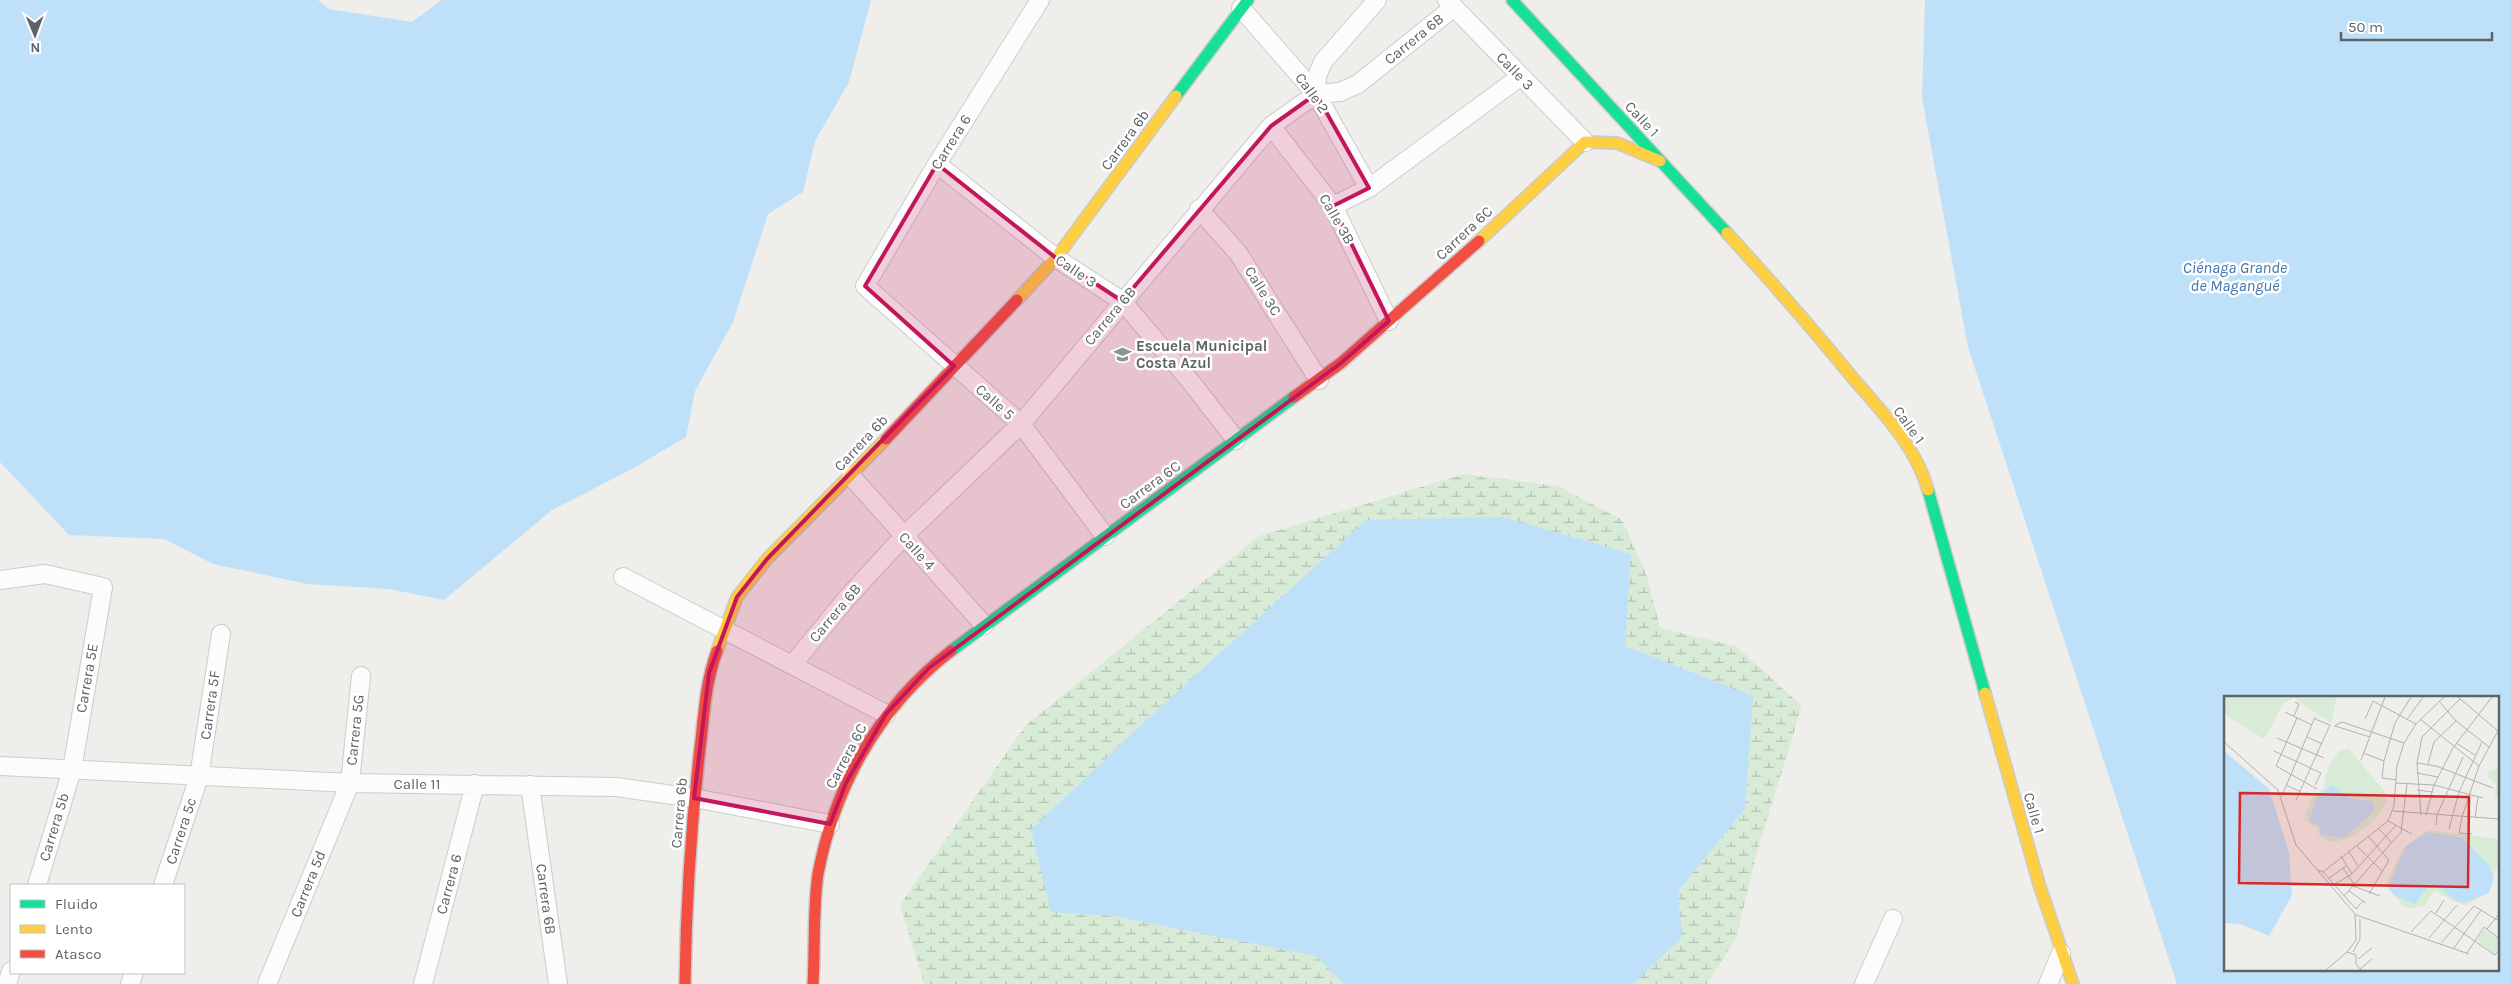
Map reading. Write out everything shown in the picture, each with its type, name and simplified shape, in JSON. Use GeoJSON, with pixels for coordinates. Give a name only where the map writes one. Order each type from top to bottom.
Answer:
{"type":"FeatureCollection","features":[{"type":"Feature","properties":{"kind":"street","name":"Carrera 6"},"geometry":{"type":"LineString","coordinates":[[865,286],[937,164],[1040,0]]}},
{"type":"Feature","properties":{"kind":"street"},"geometry":{"type":"LineString","coordinates":[[1316,94],[1317,76],[1323,62],[1377,0]]}},
{"type":"Feature","properties":{"kind":"street","name":"Calle 1"},"geometry":{"type":"LineString","coordinates":[[1512,0],[1798,312],[1892,424],[1923,473],[2038,884],[2073,984]]}},
{"type":"Feature","properties":{"kind":"street","name":"Calle 3"},"geometry":{"type":"LineString","coordinates":[[1450,3],[1584,142]]}},
{"type":"Feature","properties":{"kind":"street","name":"Carrera 6B"},"geometry":{"type":"LineString","coordinates":[[793,664],[847,598],[904,536],[1021,424],[1199,209],[1271,126],[1316,94],[1340,92],[1358,84],[1450,3]]}},
{"type":"Feature","properties":{"kind":"street","name":"Calle 2"},"geometry":{"type":"LineString","coordinates":[[1244,4],[1316,94],[1369,188]]}},
{"type":"Feature","properties":{"kind":"street","name":"Carrera 6b"},"geometry":{"type":"LineString","coordinates":[[685,984],[686,912],[694,798],[709,673],[737,597],[767,559],[851,476],[1056,258],[1244,4]]}},
{"type":"Feature","properties":{"kind":"street"},"geometry":{"type":"LineString","coordinates":[[1334,206],[1369,188],[1520,77]]}},
{"type":"Feature","properties":{"kind":"street","name":"Calle 3B"},"geometry":{"type":"LineString","coordinates":[[1271,126],[1334,206],[1389,321]]}},
{"type":"Feature","properties":{"kind":"street"},"geometry":{"type":"LineString","coordinates":[[1584,142],[1617,143],[1660,161]]}},
{"type":"Feature","properties":{"kind":"street","name":"Carrera 6C"},"geometry":{"type":"LineString","coordinates":[[813,984],[818,876],[830,824],[846,783],[886,714],[929,668],[984,625],[1319,380],[1451,267],[1584,142]]}},
{"type":"Feature","properties":{"kind":"street","name":"Calle 3"},"geometry":{"type":"LineString","coordinates":[[937,164],[1056,258],[1122,301],[1191,382],[1236,440]]}},
{"type":"Feature","properties":{"kind":"street","name":"Calle 3C"},"geometry":{"type":"LineString","coordinates":[[1199,209],[1238,253],[1319,380]]}},
{"type":"Feature","properties":{"kind":"street","name":"Calle 5"},"geometry":{"type":"LineString","coordinates":[[865,286],[1021,424],[1105,536]]}},
{"type":"Feature","properties":{"kind":"street","name":"Calle 4"},"geometry":{"type":"LineString","coordinates":[[851,476],[984,625]]}},
{"type":"Feature","properties":{"kind":"street","name":"Carrera 5E"},"geometry":{"type":"LineString","coordinates":[[0,580],[45,574],[103,587],[72,770]]}},
{"type":"Feature","properties":{"kind":"street"},"geometry":{"type":"LineString","coordinates":[[622,577],[793,664],[886,714]]}},
{"type":"Feature","properties":{"kind":"street","name":"Carrera 5F"},"geometry":{"type":"LineString","coordinates":[[199,777],[221,634]]}},
{"type":"Feature","properties":{"kind":"street","name":"Carrera 5G"},"geometry":{"type":"LineString","coordinates":[[350,784],[360,676]]}},
{"type":"Feature","properties":{"kind":"street","name":"Calle 11"},"geometry":{"type":"LineString","coordinates":[[0,766],[350,784],[616,787],[694,798],[830,824]]}},
{"type":"Feature","properties":{"kind":"street","name":"Carrera 5b"},"geometry":{"type":"LineString","coordinates":[[37,884],[72,770]]}},
{"type":"Feature","properties":{"kind":"street","name":"Carrera 5c"},"geometry":{"type":"LineString","coordinates":[[163,884],[199,777]]}},
{"type":"Feature","properties":{"kind":"street","name":"Carrera 5d"},"geometry":{"type":"LineString","coordinates":[[267,984],[350,784]]}},
{"type":"Feature","properties":{"kind":"street","name":"Carrera 6"},"geometry":{"type":"LineString","coordinates":[[423,984],[475,784]]}},
{"type":"Feature","properties":{"kind":"street","name":"Carrera 6B"},"geometry":{"type":"LineString","coordinates":[[530,785],[558,984]]}},
{"type":"Feature","properties":{"kind":"street"},"geometry":{"type":"LineString","coordinates":[[1864,984],[1893,919]]}},
{"type":"Feature","properties":{"kind":"street"},"geometry":{"type":"LineString","coordinates":[[2048,984],[2061,953]]}},
{"type":"Feature","properties":{"kind":"highlighted area"},"geometry":{"type":"Polygon","coordinates":[[[1316,94],[1369,188],[1333,206],[1389,321],[1341,363],[929,668],[886,714],[846,783],[830,824],[694,798],[709,673],[737,597],[767,559],[954,366],[865,286],[937,164],[1056,258],[1122,301],[1271,126],[1316,94]]]}},
{"type":"Feature","properties":{"kind":"green space"},"geometry":{"type":"Polygon","coordinates":[[[1464,474],[1558,486],[1622,520],[1646,573],[1660,628],[1736,646],[1802,706],[1757,852],[1736,938],[1707,984],[924,984],[900,905],[1025,726],[1259,536],[1464,474]]]}},
{"type":"Feature","properties":{"kind":"water"},"geometry":{"type":"Polygon","coordinates":[[[0,0],[318,0],[329,9],[412,22],[442,0],[871,0],[849,82],[815,141],[803,192],[768,214],[733,322],[695,391],[686,437],[632,469],[552,510],[444,600],[389,589],[308,584],[213,564],[164,539],[69,535],[0,462],[0,0]]]}},
{"type":"Feature","properties":{"kind":"water","name":"Ciénaga Grande de Magangué"},"geometry":{"type":"Polygon","coordinates":[[[1925,0],[2511,0],[2511,984],[2177,984],[1968,347],[1922,98],[1925,0]]]}},
{"type":"Feature","properties":{"kind":"water"},"geometry":{"type":"Polygon","coordinates":[[[1503,517],[1631,554],[1625,646],[1753,696],[1745,809],[1678,891],[1682,937],[1633,984],[1344,984],[1316,956],[1113,916],[1051,912],[1031,830],[1141,725],[1366,520],[1503,517]]]}},
{"type":"Feature","properties":{"kind":"traffic: fast"},"geometry":{"type":"LineString","coordinates":[[1176,96],[1248,0]]}},
{"type":"Feature","properties":{"kind":"traffic: fast"},"geometry":{"type":"LineString","coordinates":[[1512,0],[1727,233]]}},
{"type":"Feature","properties":{"kind":"traffic: fast"},"geometry":{"type":"LineString","coordinates":[[951,651],[1294,397]]}},
{"type":"Feature","properties":{"kind":"traffic: fast"},"geometry":{"type":"LineString","coordinates":[[1928,490],[1985,693]]}},
{"type":"Feature","properties":{"kind":"traffic: slow"},"geometry":{"type":"LineString","coordinates":[[1017,300],[1056,258],[1176,96]]}},
{"type":"Feature","properties":{"kind":"traffic: slow"},"geometry":{"type":"LineString","coordinates":[[1479,241],[1585,142],[1617,143],[1660,161]]}},
{"type":"Feature","properties":{"kind":"traffic: slow"},"geometry":{"type":"LineString","coordinates":[[1727,233],[1886,416],[1915,459],[1928,490]]}},
{"type":"Feature","properties":{"kind":"traffic: slow"},"geometry":{"type":"LineString","coordinates":[[717,651],[737,597],[767,559],[886,439]]}},
{"type":"Feature","properties":{"kind":"traffic: slow"},"geometry":{"type":"LineString","coordinates":[[1985,693],[2039,884],[2073,984]]}},
{"type":"Feature","properties":{"kind":"traffic: jam"},"geometry":{"type":"LineString","coordinates":[[1294,397],[1341,363],[1479,241]]}},
{"type":"Feature","properties":{"kind":"traffic: jam"},"geometry":{"type":"LineString","coordinates":[[886,439],[1017,300]]}},
{"type":"Feature","properties":{"kind":"traffic: jam"},"geometry":{"type":"LineString","coordinates":[[685,984],[688,895],[697,778],[707,687],[717,651]]}},
{"type":"Feature","properties":{"kind":"traffic: jam"},"geometry":{"type":"LineString","coordinates":[[813,984],[816,887],[826,841],[836,809],[864,750],[882,723],[902,697],[925,673],[951,651]]}},
{"type":"Feature","properties":{"kind":"place","name":"Escuela Municipal Costa Azul"},"geometry":{"type":"Point","coordinates":[1122,355]}}]}
